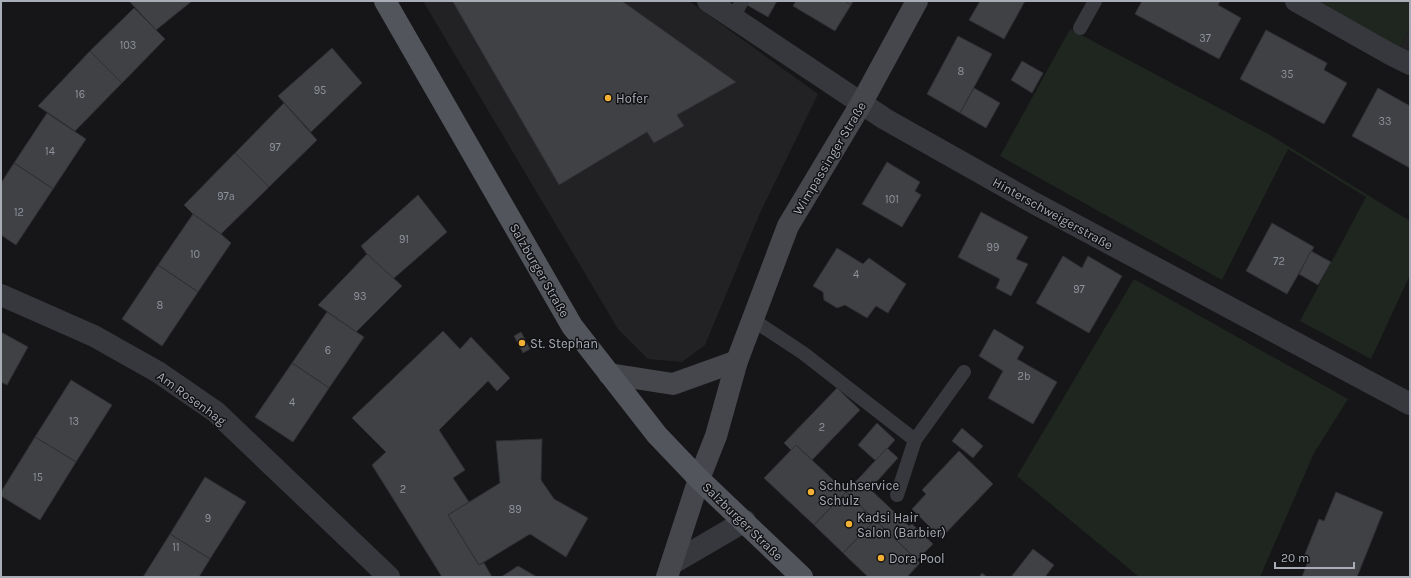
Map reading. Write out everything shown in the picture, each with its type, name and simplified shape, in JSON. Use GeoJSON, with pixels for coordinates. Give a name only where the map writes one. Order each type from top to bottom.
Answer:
{"type":"FeatureCollection","features":[{"type":"Feature","properties":{"kind":"main road","name":"Salzburger Straße"},"geometry":{"type":"LineString","coordinates":[[385,1],[572,326],[656,435],[699,479],[745,521],[756,534],[802,577]]}},
{"type":"Feature","properties":{"kind":"street","name":"Hinterschweigerstraße"},"geometry":{"type":"LineString","coordinates":[[708,1],[738,9],[861,104],[890,122],[1034,203],[1410,404]]}},
{"type":"Feature","properties":{"kind":"street","name":"Wimpassinger Straße"},"geometry":{"type":"LineString","coordinates":[[670,570],[699,479],[716,436],[737,361],[788,226],[861,104],[917,1]]}},
{"type":"Feature","properties":{"kind":"street"},"geometry":{"type":"LineString","coordinates":[[1296,1],[1410,64]]}},
{"type":"Feature","properties":{"kind":"street","name":"Am Rosenhag"},"geometry":{"type":"LineString","coordinates":[[1,294],[94,336],[158,372],[216,412],[389,577]]}},
{"type":"Feature","properties":{"kind":"street"},"geometry":{"type":"LineString","coordinates":[[609,374],[673,384],[737,361]]}},
{"type":"Feature","properties":{"kind":"street"},"geometry":{"type":"LineString","coordinates":[[670,570],[745,521]]}},
{"type":"Feature","properties":{"kind":"lane"},"geometry":{"type":"LineString","coordinates":[[1080,28],[1095,1]]}},
{"type":"Feature","properties":{"kind":"lane"},"geometry":{"type":"LineString","coordinates":[[753,320],[803,352],[915,440]]}},
{"type":"Feature","properties":{"kind":"lane"},"geometry":{"type":"LineString","coordinates":[[897,495],[915,440],[964,372]]}},
{"type":"Feature","properties":{"kind":"shaded area"},"geometry":{"type":"Polygon","coordinates":[[[423,1],[689,1],[818,94],[760,213],[705,345],[682,362],[648,359],[618,329],[423,1]]]}},
{"type":"Feature","properties":{"kind":"shaded area"},"geometry":{"type":"Polygon","coordinates":[[[1314,1],[1410,1],[1410,28],[1400,48],[1314,1]]]}},
{"type":"Feature","properties":{"kind":"shaded area"},"geometry":{"type":"Polygon","coordinates":[[[1410,28],[1410,53],[1400,48],[1410,28]]]}},
{"type":"Feature","properties":{"kind":"shaded area"},"geometry":{"type":"Polygon","coordinates":[[[1070,29],[1270,135],[1410,221],[1410,275],[1371,359],[1300,321],[1366,197],[1288,149],[1222,280],[1000,156],[1070,29]]]}},
{"type":"Feature","properties":{"kind":"shaded area"},"geometry":{"type":"Polygon","coordinates":[[[1134,279],[1348,399],[1314,453],[1260,577],[1139,577],[1017,476],[1134,279]]]}},
{"type":"Feature","properties":{"kind":"building"},"geometry":{"type":"Polygon","coordinates":[[[129,1],[192,1],[156,30],[129,1]]]}},
{"type":"Feature","properties":{"kind":"building","name":"Hofer"},"geometry":{"type":"Polygon","coordinates":[[[622,1],[736,82],[677,115],[684,126],[654,143],[647,132],[559,185],[453,2],[622,1]]]}},
{"type":"Feature","properties":{"kind":"building"},"geometry":{"type":"Polygon","coordinates":[[[749,1],[777,1],[768,17],[747,5],[749,1]]]}},
{"type":"Feature","properties":{"kind":"building"},"geometry":{"type":"Polygon","coordinates":[[[796,1],[845,1],[851,5],[835,31],[793,6],[796,1]]]}},
{"type":"Feature","properties":{"kind":"building"},"geometry":{"type":"Polygon","coordinates":[[[845,1],[853,1],[851,5],[845,1]]]}},
{"type":"Feature","properties":{"kind":"building"},"geometry":{"type":"Polygon","coordinates":[[[980,1],[1025,1],[1004,39],[969,20],[980,1]]]}},
{"type":"Feature","properties":{"kind":"building"},"geometry":{"type":"Polygon","coordinates":[[[1142,1],[1220,1],[1218,5],[1241,18],[1219,59],[1135,14],[1142,1]]]}},
{"type":"Feature","properties":{"kind":"building"},"geometry":{"type":"Polygon","coordinates":[[[134,8],[165,39],[122,83],[90,51],[134,8]]]}},
{"type":"Feature","properties":{"kind":"building"},"geometry":{"type":"Polygon","coordinates":[[[1266,30],[1327,63],[1324,70],[1347,83],[1324,124],[1240,79],[1266,30]]]}},
{"type":"Feature","properties":{"kind":"building"},"geometry":{"type":"Polygon","coordinates":[[[958,36],[992,54],[960,113],[927,94],[958,36]]]}},
{"type":"Feature","properties":{"kind":"building"},"geometry":{"type":"Polygon","coordinates":[[[332,48],[362,83],[311,132],[278,96],[332,48]]]}},
{"type":"Feature","properties":{"kind":"building"},"geometry":{"type":"Polygon","coordinates":[[[90,51],[122,83],[75,131],[38,106],[90,51]]]}},
{"type":"Feature","properties":{"kind":"building"},"geometry":{"type":"Polygon","coordinates":[[[1022,61],[1043,73],[1032,93],[1011,80],[1022,61]]]}},
{"type":"Feature","properties":{"kind":"building"},"geometry":{"type":"Polygon","coordinates":[[[974,88],[1000,103],[986,128],[960,113],[974,88]]]}},
{"type":"Feature","properties":{"kind":"building"},"geometry":{"type":"Polygon","coordinates":[[[1378,88],[1410,106],[1410,168],[1352,136],[1378,88]]]}},
{"type":"Feature","properties":{"kind":"building"},"geometry":{"type":"Polygon","coordinates":[[[284,103],[317,140],[269,187],[235,153],[284,103]]]}},
{"type":"Feature","properties":{"kind":"building"},"geometry":{"type":"Polygon","coordinates":[[[47,113],[86,139],[53,189],[14,163],[47,113]]]}},
{"type":"Feature","properties":{"kind":"building"},"geometry":{"type":"Polygon","coordinates":[[[235,153],[269,187],[221,234],[193,214],[184,205],[235,153]]]}},
{"type":"Feature","properties":{"kind":"building"},"geometry":{"type":"Polygon","coordinates":[[[887,162],[920,182],[915,191],[921,195],[902,227],[862,204],[887,162]]]}},
{"type":"Feature","properties":{"kind":"building"},"geometry":{"type":"Polygon","coordinates":[[[14,163],[53,189],[16,245],[1,235],[1,183],[14,163]]]}},
{"type":"Feature","properties":{"kind":"building"},"geometry":{"type":"Polygon","coordinates":[[[418,195],[447,232],[393,279],[367,254],[361,246],[418,195]]]}},
{"type":"Feature","properties":{"kind":"building"},"geometry":{"type":"Polygon","coordinates":[[[981,212],[1028,237],[1016,259],[1028,264],[1011,296],[996,288],[1000,279],[958,257],[981,212]]]}},
{"type":"Feature","properties":{"kind":"building"},"geometry":{"type":"Polygon","coordinates":[[[193,214],[231,243],[198,292],[158,265],[193,214]]]}},
{"type":"Feature","properties":{"kind":"building"},"geometry":{"type":"Polygon","coordinates":[[[1272,223],[1314,247],[1287,294],[1246,271],[1272,223]]]}},
{"type":"Feature","properties":{"kind":"building"},"geometry":{"type":"Polygon","coordinates":[[[837,248],[863,264],[869,258],[906,284],[888,313],[876,306],[867,318],[845,305],[837,308],[824,300],[823,292],[813,286],[837,248]]]}},
{"type":"Feature","properties":{"kind":"building"},"geometry":{"type":"Polygon","coordinates":[[[1311,251],[1331,262],[1318,285],[1299,274],[1311,251]]]}},
{"type":"Feature","properties":{"kind":"building"},"geometry":{"type":"Polygon","coordinates":[[[367,254],[402,286],[356,332],[318,305],[367,254]]]}},
{"type":"Feature","properties":{"kind":"building"},"geometry":{"type":"Polygon","coordinates":[[[1063,256],[1082,268],[1088,256],[1122,276],[1089,333],[1036,303],[1063,256]]]}},
{"type":"Feature","properties":{"kind":"building"},"geometry":{"type":"Polygon","coordinates":[[[158,265],[198,292],[162,346],[122,319],[158,265]]]}},
{"type":"Feature","properties":{"kind":"building"},"geometry":{"type":"Polygon","coordinates":[[[327,312],[364,337],[329,388],[292,363],[327,312]]]}},
{"type":"Feature","properties":{"kind":"building"},"geometry":{"type":"Polygon","coordinates":[[[994,329],[1024,347],[1017,359],[1057,382],[1033,424],[988,398],[1003,371],[979,356],[994,329]]]}},
{"type":"Feature","properties":{"kind":"building"},"geometry":{"type":"Polygon","coordinates":[[[443,331],[460,349],[471,337],[510,378],[497,391],[488,381],[439,430],[465,470],[453,478],[469,502],[448,515],[479,565],[484,563],[492,577],[442,577],[372,465],[386,452],[352,418],[443,331]]]}},
{"type":"Feature","properties":{"kind":"building"},"geometry":{"type":"Polygon","coordinates":[[[1,332],[28,347],[7,385],[1,382],[1,332]]]}},
{"type":"Feature","properties":{"kind":"building","name":"St. Stephan"},"geometry":{"type":"Polygon","coordinates":[[[521,332],[530,349],[523,353],[514,336],[521,332]]]}},
{"type":"Feature","properties":{"kind":"building"},"geometry":{"type":"Polygon","coordinates":[[[292,363],[329,388],[293,442],[255,417],[292,363]]]}},
{"type":"Feature","properties":{"kind":"building"},"geometry":{"type":"Polygon","coordinates":[[[71,380],[112,405],[76,462],[35,437],[71,380]]]}},
{"type":"Feature","properties":{"kind":"building"},"geometry":{"type":"Polygon","coordinates":[[[837,388],[860,410],[812,460],[796,445],[791,450],[784,443],[837,388]]]}},
{"type":"Feature","properties":{"kind":"building"},"geometry":{"type":"Polygon","coordinates":[[[877,423],[895,440],[876,461],[858,445],[877,423]]]}},
{"type":"Feature","properties":{"kind":"building"},"geometry":{"type":"Polygon","coordinates":[[[962,428],[983,446],[973,458],[952,441],[962,428]]]}},
{"type":"Feature","properties":{"kind":"building"},"geometry":{"type":"Polygon","coordinates":[[[35,437],[76,462],[40,520],[1,496],[1,492],[35,437]]]}},
{"type":"Feature","properties":{"kind":"building"},"geometry":{"type":"Polygon","coordinates":[[[542,439],[541,480],[554,499],[588,518],[566,557],[530,534],[479,565],[448,515],[500,483],[496,441],[542,439]]]}},
{"type":"Feature","properties":{"kind":"building"},"geometry":{"type":"Polygon","coordinates":[[[796,445],[846,492],[814,525],[764,478],[796,445]]]}},
{"type":"Feature","properties":{"kind":"building"},"geometry":{"type":"Polygon","coordinates":[[[887,448],[898,458],[870,489],[909,526],[912,524],[933,544],[917,560],[846,492],[887,448]]]}},
{"type":"Feature","properties":{"kind":"building"},"geometry":{"type":"Polygon","coordinates":[[[959,451],[993,484],[941,538],[912,509],[926,494],[922,490],[959,451]]]}},
{"type":"Feature","properties":{"kind":"building"},"geometry":{"type":"Polygon","coordinates":[[[205,477],[246,502],[210,559],[170,534],[205,477]]]}},
{"type":"Feature","properties":{"kind":"building"},"geometry":{"type":"Polygon","coordinates":[[[846,492],[875,520],[843,553],[814,525],[846,492]]]}},
{"type":"Feature","properties":{"kind":"building"},"geometry":{"type":"Polygon","coordinates":[[[1336,492],[1383,512],[1357,577],[1302,577],[1308,561],[1303,559],[1319,519],[1324,521],[1336,492]]]}},
{"type":"Feature","properties":{"kind":"building"},"geometry":{"type":"Polygon","coordinates":[[[875,520],[920,563],[907,577],[868,577],[843,553],[875,520]]]}},
{"type":"Feature","properties":{"kind":"building"},"geometry":{"type":"Polygon","coordinates":[[[170,534],[210,559],[199,577],[143,577],[170,534]]]}},
{"type":"Feature","properties":{"kind":"building"},"geometry":{"type":"Polygon","coordinates":[[[1033,549],[1054,565],[1045,577],[1011,577],[1033,549]]]}},
{"type":"Feature","properties":{"kind":"building"},"geometry":{"type":"Polygon","coordinates":[[[518,566],[537,577],[501,577],[518,566]]]}},
{"type":"Feature","properties":{"kind":"building"},"geometry":{"type":"Polygon","coordinates":[[[982,573],[987,577],[979,577],[982,573]]]}},
{"type":"Feature","properties":{"kind":"place","name":"Hofer"},"geometry":{"type":"Point","coordinates":[608,98]}},
{"type":"Feature","properties":{"kind":"place","name":"St. Stephan"},"geometry":{"type":"Point","coordinates":[522,343]}},
{"type":"Feature","properties":{"kind":"place","name":"Schuhservice Schulz"},"geometry":{"type":"Point","coordinates":[811,492]}},
{"type":"Feature","properties":{"kind":"place","name":"Kadsi Hair Salon (Barbier)"},"geometry":{"type":"Point","coordinates":[849,524]}},
{"type":"Feature","properties":{"kind":"place","name":"Dora Pool"},"geometry":{"type":"Point","coordinates":[881,558]}}]}
